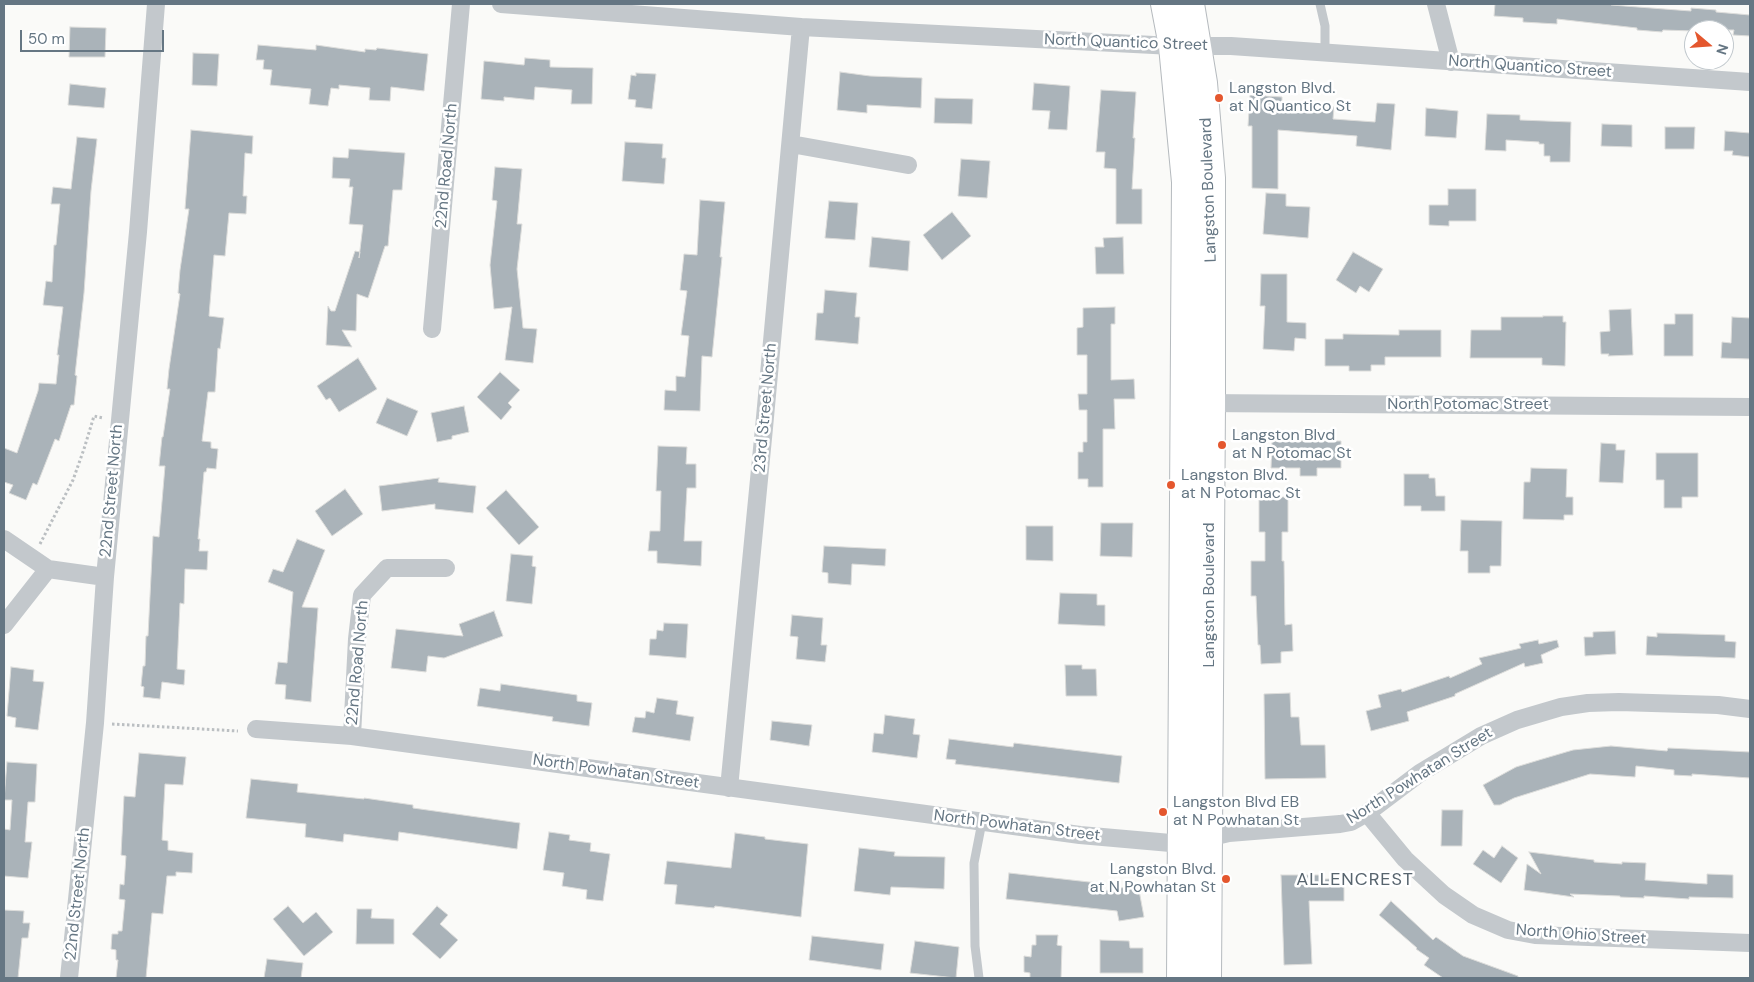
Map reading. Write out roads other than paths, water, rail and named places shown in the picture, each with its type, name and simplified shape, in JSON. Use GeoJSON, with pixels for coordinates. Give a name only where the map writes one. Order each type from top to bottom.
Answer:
{"type":"FeatureCollection","features":[{"type":"Feature","properties":{"kind":"main road","name":"Langston Boulevard"},"geometry":{"type":"LineString","coordinates":[[1165,4],[1185,46],[1207,121],[1211,178],[1198,403],[1182,844],[1181,978]]}},
{"type":"Feature","properties":{"kind":"main road","name":"Langston Boulevard"},"geometry":{"type":"LineString","coordinates":[[1185,46],[1190,4]]}},
{"type":"Feature","properties":{"kind":"main road","name":"Langston Boulevard"},"geometry":{"type":"LineString","coordinates":[[1198,403],[1209,837],[1207,978]]}},
{"type":"Feature","properties":{"kind":"street","name":"22nd Street North"},"geometry":{"type":"LineString","coordinates":[[69,978],[95,723],[105,577],[138,232],[156,4]]}},
{"type":"Feature","properties":{"kind":"street","name":"22nd Road North"},"geometry":{"type":"LineString","coordinates":[[432,329],[461,4]]}},
{"type":"Feature","properties":{"kind":"street","name":"North Quantico Street"},"geometry":{"type":"LineString","coordinates":[[501,4],[801,27],[1185,46],[1231,46],[1750,82]]}},
{"type":"Feature","properties":{"kind":"street"},"geometry":{"type":"LineString","coordinates":[[1436,4],[1451,62]]}},
{"type":"Feature","properties":{"kind":"street","name":"23rd Street North"},"geometry":{"type":"LineString","coordinates":[[729,788],[801,27]]}},
{"type":"Feature","properties":{"kind":"street"},"geometry":{"type":"LineString","coordinates":[[791,144],[908,165]]}},
{"type":"Feature","properties":{"kind":"street","name":"North Potomac Street"},"geometry":{"type":"LineString","coordinates":[[1198,403],[1750,407]]}},
{"type":"Feature","properties":{"kind":"street"},"geometry":{"type":"LineString","coordinates":[[4,539],[48,569],[105,577]]}},
{"type":"Feature","properties":{"kind":"street","name":"22nd Road North"},"geometry":{"type":"LineString","coordinates":[[352,736],[357,639],[362,595],[387,568],[446,568]]}},
{"type":"Feature","properties":{"kind":"street"},"geometry":{"type":"LineString","coordinates":[[4,625],[48,569]]}},
{"type":"Feature","properties":{"kind":"street","name":"North Powhatan Street"},"geometry":{"type":"LineString","coordinates":[[256,729],[352,736],[1080,835],[1182,844],[1250,830],[1351,822],[1367,813],[1411,778],[1468,744],[1507,724],[1570,705],[1610,702],[1750,709]]}},
{"type":"Feature","properties":{"kind":"street","name":"North Ohio Street"},"geometry":{"type":"LineString","coordinates":[[1367,813],[1405,859],[1444,895],[1473,915],[1508,930],[1535,935],[1750,943]]}},
{"type":"Feature","properties":{"kind":"lane"},"geometry":{"type":"LineString","coordinates":[[1320,4],[1325,26],[1325,52]]}},
{"type":"Feature","properties":{"kind":"lane"},"geometry":{"type":"LineString","coordinates":[[979,978],[975,946],[974,863],[982,822]]}},
{"type":"Feature","properties":{"kind":"place","name":"Langston Blvd. at N Quantico St"},"geometry":{"type":"Point","coordinates":[1219,98]}},
{"type":"Feature","properties":{"kind":"place","name":"Langston Blvd at N Potomac St"},"geometry":{"type":"Point","coordinates":[1222,445]}},
{"type":"Feature","properties":{"kind":"place","name":"Langston Blvd. at N Potomac St"},"geometry":{"type":"Point","coordinates":[1171,485]}},
{"type":"Feature","properties":{"kind":"place","name":"Langston Blvd EB at N Powhatan St"},"geometry":{"type":"Point","coordinates":[1163,812]}},
{"type":"Feature","properties":{"kind":"place","name":"Langston Blvd. at N Powhatan St"},"geometry":{"type":"Point","coordinates":[1226,879]}},
{"type":"Feature","properties":{"kind":"district","name":"ALLENCREST"},"geometry":{"type":"Point","coordinates":[1355,880]}}]}
